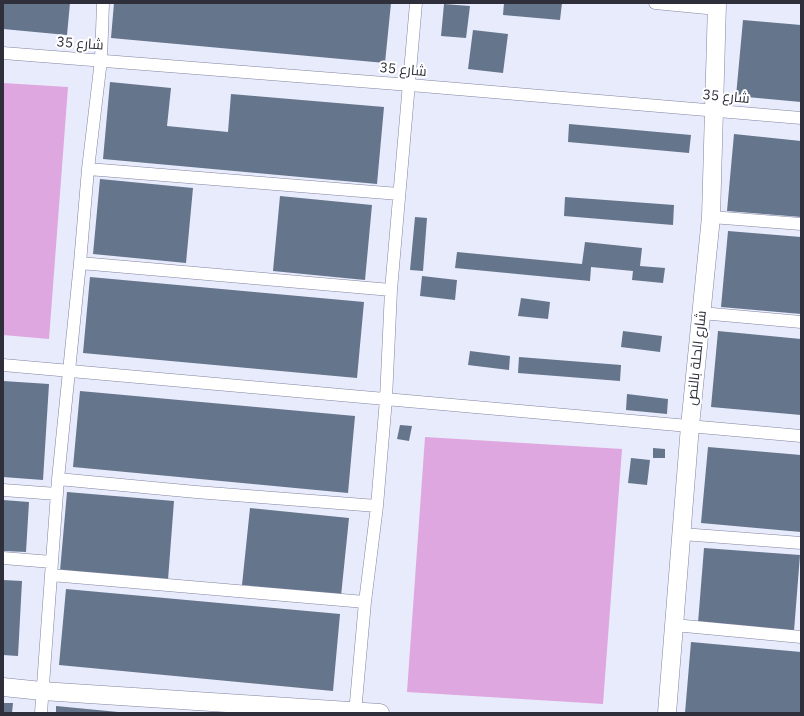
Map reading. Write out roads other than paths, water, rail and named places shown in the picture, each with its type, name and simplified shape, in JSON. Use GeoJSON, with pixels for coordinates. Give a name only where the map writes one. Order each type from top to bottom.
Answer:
{"type":"FeatureCollection","features":[{"type":"Feature","properties":{"kind":"street"},"geometry":{"type":"LineString","coordinates":[[40,713],[68,370],[80,263],[88,169],[101,60],[103,3]]}},
{"type":"Feature","properties":{"kind":"street"},"geometry":{"type":"LineString","coordinates":[[355,712],[365,602],[377,506],[386,399],[391,290],[416,3]]}},
{"type":"Feature","properties":{"kind":"street"},"geometry":{"type":"LineString","coordinates":[[654,3],[717,6]]}},
{"type":"Feature","properties":{"kind":"street","name":"شارع الحلة بالنص"},"geometry":{"type":"LineString","coordinates":[[667,713],[690,426],[711,217],[717,6]]}},
{"type":"Feature","properties":{"kind":"street","name":"شارع 35"},"geometry":{"type":"LineString","coordinates":[[3,53],[801,118]]}},
{"type":"Feature","properties":{"kind":"street"},"geometry":{"type":"LineString","coordinates":[[88,169],[399,194]]}},
{"type":"Feature","properties":{"kind":"street"},"geometry":{"type":"LineString","coordinates":[[711,217],[801,224]]}},
{"type":"Feature","properties":{"kind":"street"},"geometry":{"type":"LineString","coordinates":[[80,263],[391,290]]}},
{"type":"Feature","properties":{"kind":"street"},"geometry":{"type":"LineString","coordinates":[[701,313],[801,322]]}},
{"type":"Feature","properties":{"kind":"street"},"geometry":{"type":"LineString","coordinates":[[3,365],[801,436]]}},
{"type":"Feature","properties":{"kind":"street"},"geometry":{"type":"LineString","coordinates":[[58,479],[196,492],[377,506]]}},
{"type":"Feature","properties":{"kind":"street"},"geometry":{"type":"LineString","coordinates":[[3,490],[57,494]]}},
{"type":"Feature","properties":{"kind":"street"},"geometry":{"type":"LineString","coordinates":[[682,534],[801,543]]}},
{"type":"Feature","properties":{"kind":"street"},"geometry":{"type":"LineString","coordinates":[[3,558],[52,562]]}},
{"type":"Feature","properties":{"kind":"street"},"geometry":{"type":"LineString","coordinates":[[51,575],[365,602]]}},
{"type":"Feature","properties":{"kind":"street"},"geometry":{"type":"LineString","coordinates":[[674,625],[801,637]]}},
{"type":"Feature","properties":{"kind":"street"},"geometry":{"type":"LineString","coordinates":[[3,688],[42,692],[380,713]]}}]}
